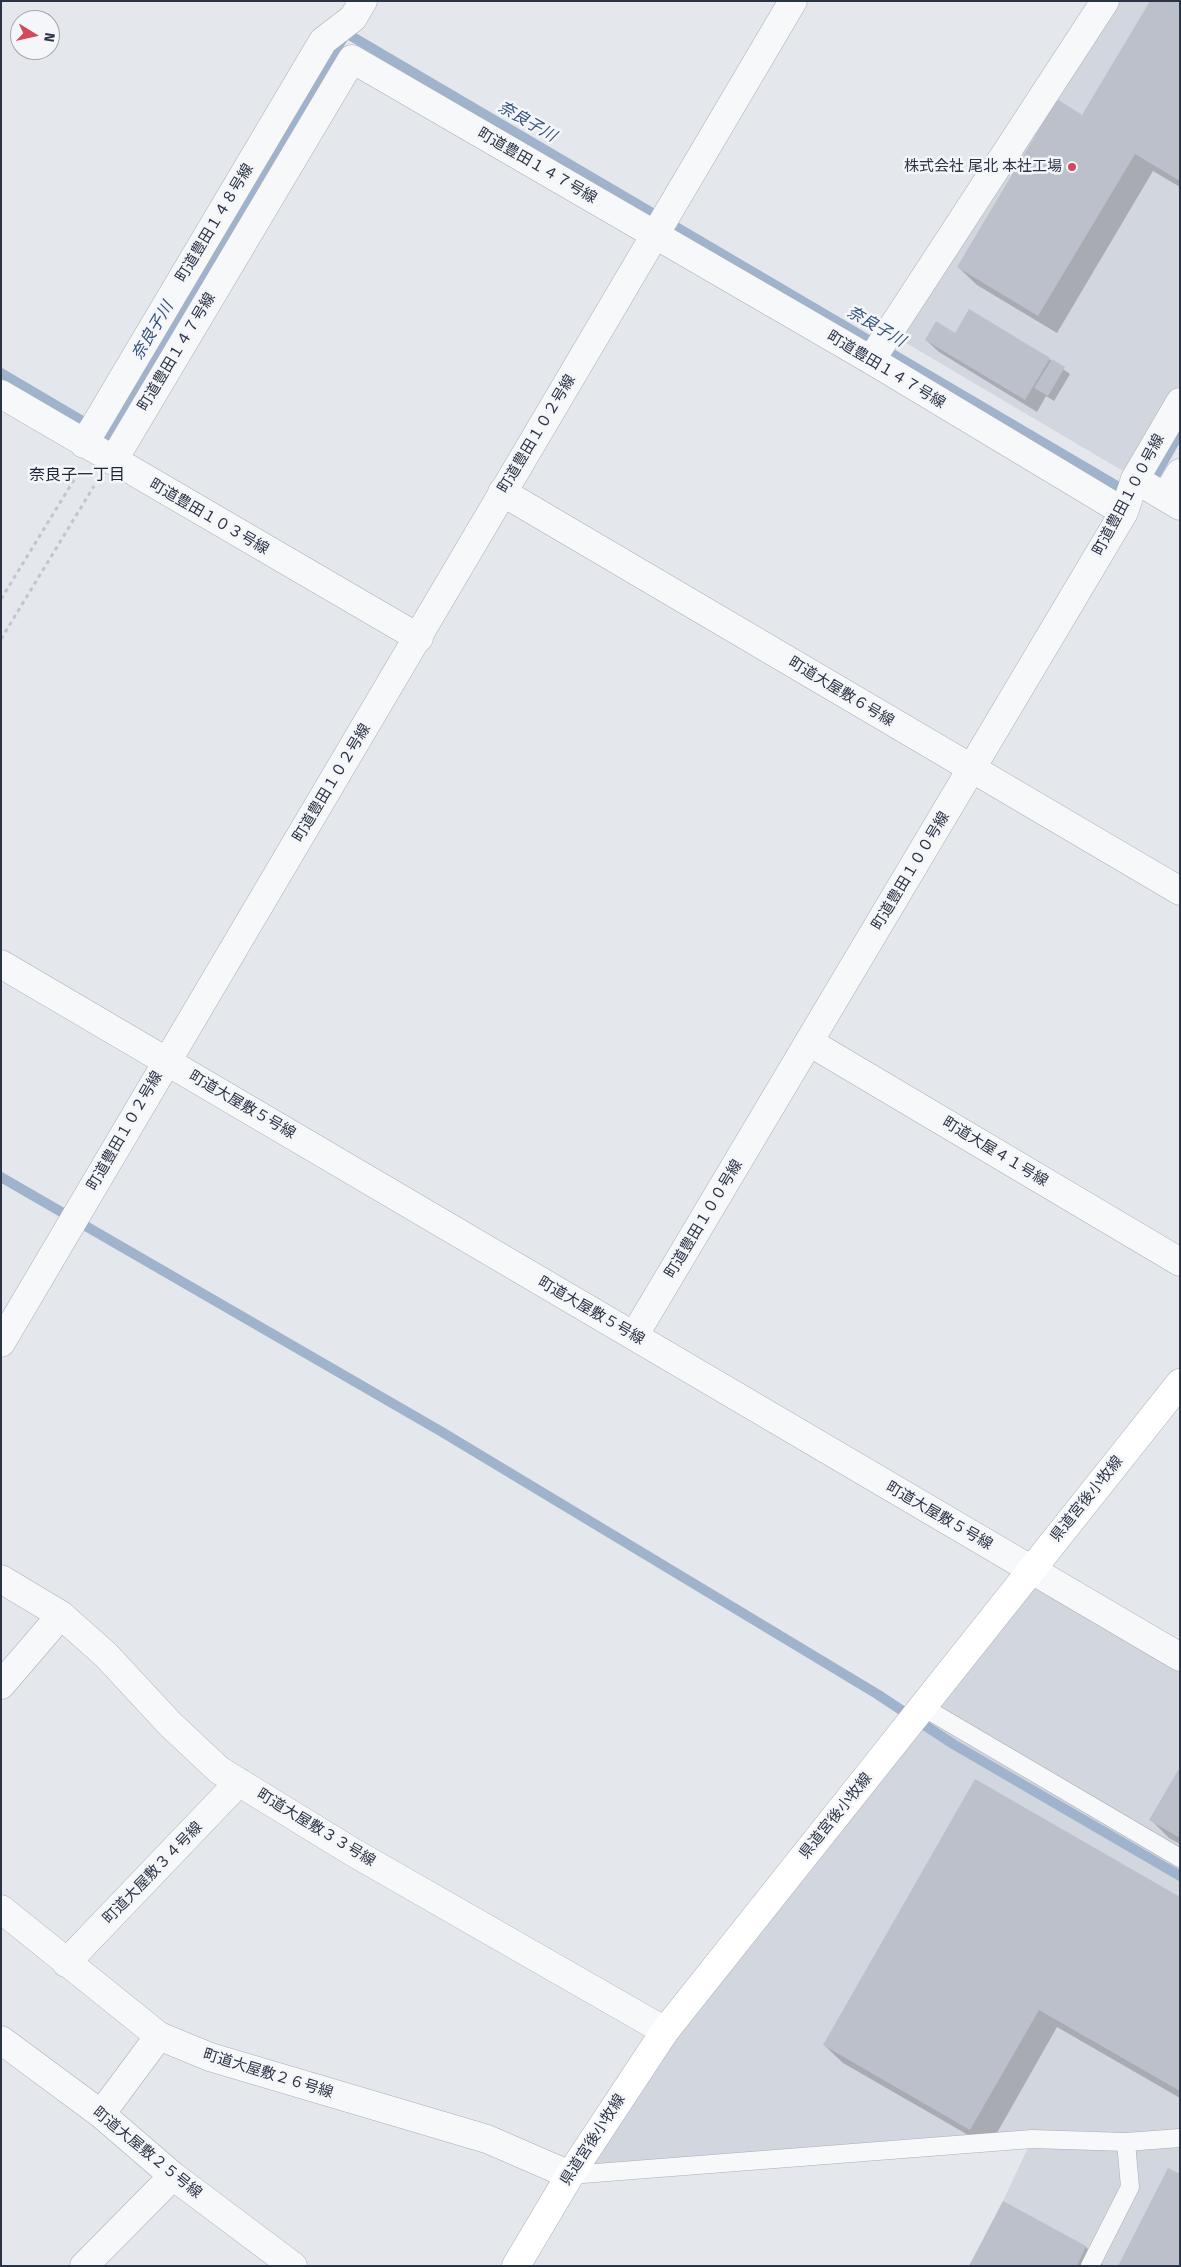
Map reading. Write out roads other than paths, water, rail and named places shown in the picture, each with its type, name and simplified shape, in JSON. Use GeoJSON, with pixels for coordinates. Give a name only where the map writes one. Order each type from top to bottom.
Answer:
{"type":"FeatureCollection","features":[{"type":"Feature","properties":{"kind":"main road","name":"県道宮後小牧線"},"geometry":{"type":"LineString","coordinates":[[516,2266],[570,2175],[665,2032],[1180,1383]]}},
{"type":"Feature","properties":{"kind":"street"},"geometry":{"type":"LineString","coordinates":[[352,58],[328,36],[353,18],[363,1]]}},
{"type":"Feature","properties":{"kind":"street","name":"町道豊田１０２号線"},"geometry":{"type":"LineString","coordinates":[[1,1343],[166,1061],[419,638],[502,492],[662,225],[793,1]]}},
{"type":"Feature","properties":{"kind":"street"},"geometry":{"type":"LineString","coordinates":[[871,360],[1105,1]]}},
{"type":"Feature","properties":{"kind":"street","name":"町道豊田１４８号線"},"geometry":{"type":"LineString","coordinates":[[96,451],[328,36]]}},
{"type":"Feature","properties":{"kind":"street","name":"町道豊田１４７号線"},"geometry":{"type":"LineString","coordinates":[[96,451],[352,58],[662,225],[871,360],[1124,512]]}},
{"type":"Feature","properties":{"kind":"street","name":"町道豊田１０３号線"},"geometry":{"type":"LineString","coordinates":[[1,394],[419,638]]}},
{"type":"Feature","properties":{"kind":"street","name":"町道豊田１００号線"},"geometry":{"type":"LineString","coordinates":[[634,1336],[1124,512],[1135,479],[1180,402]]}},
{"type":"Feature","properties":{"kind":"street"},"geometry":{"type":"LineString","coordinates":[[1135,479],[1172,501],[1180,473]]}},
{"type":"Feature","properties":{"kind":"street","name":"町道大屋敷６号線"},"geometry":{"type":"LineString","coordinates":[[502,492],[1180,891]]}},
{"type":"Feature","properties":{"kind":"street","name":"町道大屋敷５号線"},"geometry":{"type":"LineString","coordinates":[[1,964],[1180,1657]]}},
{"type":"Feature","properties":{"kind":"street","name":"町道大屋４１号線"},"geometry":{"type":"LineString","coordinates":[[809,1042],[1180,1262]]}},
{"type":"Feature","properties":{"kind":"street","name":"町道大屋敷３３号線"},"geometry":{"type":"LineString","coordinates":[[1,1579],[61,1616],[106,1655],[170,1724],[219,1770],[351,1851],[665,2032]]}},
{"type":"Feature","properties":{"kind":"street"},"geometry":{"type":"LineString","coordinates":[[1,1684],[61,1616]]}},
{"type":"Feature","properties":{"kind":"street","name":"町道大屋敷３４号線"},"geometry":{"type":"LineString","coordinates":[[66,1963],[239,1782]]}},
{"type":"Feature","properties":{"kind":"street","name":"町道大屋敷２６号線"},"geometry":{"type":"LineString","coordinates":[[1,1909],[159,2036],[210,2057],[487,2139],[570,2175]]}},
{"type":"Feature","properties":{"kind":"street"},"geometry":{"type":"LineString","coordinates":[[100,2114],[159,2036]]}},
{"type":"Feature","properties":{"kind":"street","name":"町道大屋敷２５号線"},"geometry":{"type":"LineString","coordinates":[[1,2040],[100,2114],[173,2176],[293,2266]]}},
{"type":"Feature","properties":{"kind":"street"},"geometry":{"type":"LineString","coordinates":[[84,2266],[173,2176]]}},
{"type":"Feature","properties":{"kind":"lane"},"geometry":{"type":"LineString","coordinates":[[923,1707],[1180,1858]]}},
{"type":"Feature","properties":{"kind":"lane"},"geometry":{"type":"LineString","coordinates":[[570,2175],[1032,2139],[1126,2142],[1180,2138]]}},
{"type":"Feature","properties":{"kind":"lane"},"geometry":{"type":"LineString","coordinates":[[1090,2266],[1130,2187],[1126,2142]]}},
{"type":"Feature","properties":{"kind":"waterway","name":"奈良子川"},"geometry":{"type":"LineString","coordinates":[[1,373],[108,436],[346,33],[1129,493]]}},
{"type":"Feature","properties":{"kind":"waterway","name":"奈良子川"},"geometry":{"type":"LineString","coordinates":[[1150,485],[1180,432]]}},
{"type":"Feature","properties":{"kind":"waterway"},"geometry":{"type":"LineString","coordinates":[[1,1177],[442,1432],[877,1694],[953,1744],[1180,1876]]}},
{"type":"Feature","properties":{"kind":"place","name":"株式会社 尾北 本社工場"},"geometry":{"type":"Point","coordinates":[1072,167]}},
{"type":"Feature","properties":{"kind":"district","name":"奈良子一丁目"},"geometry":{"type":"Point","coordinates":[77,476]}}]}
